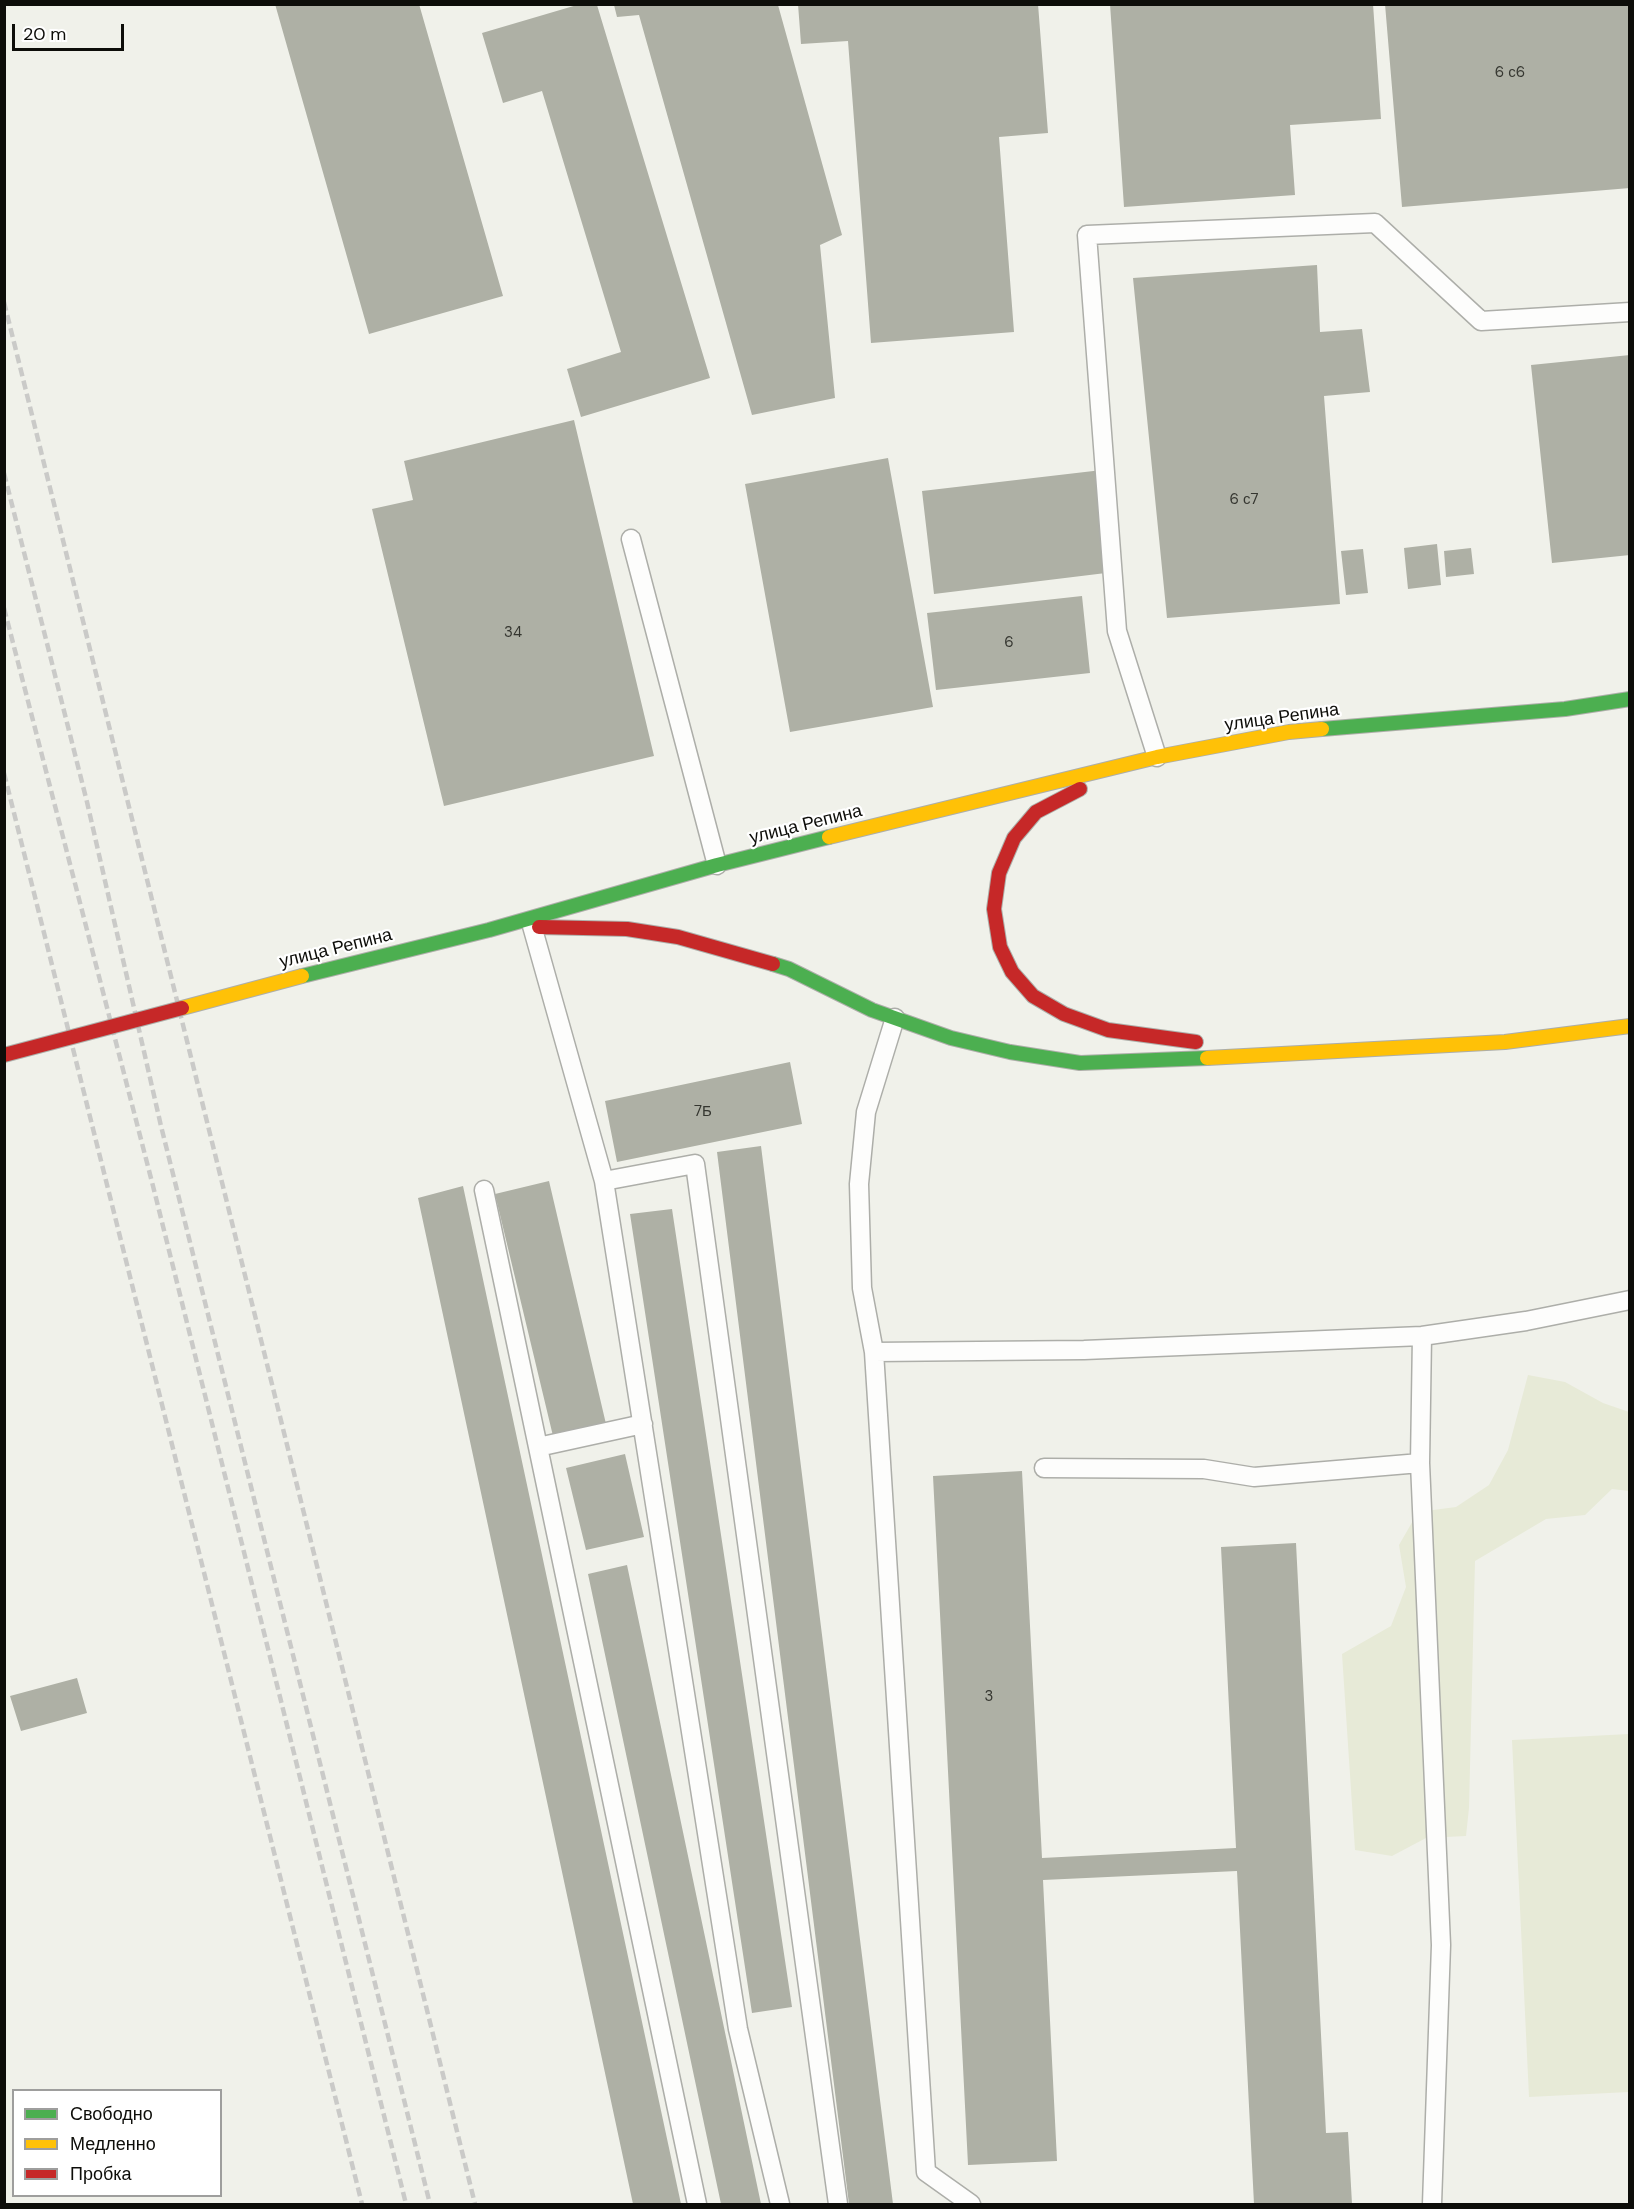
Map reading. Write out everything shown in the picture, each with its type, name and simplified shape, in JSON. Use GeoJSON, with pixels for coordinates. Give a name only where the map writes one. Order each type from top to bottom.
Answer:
{"type":"FeatureCollection","features":[{"type":"Feature","properties":{"kind":"street","name":"улица Репина"},"geometry":{"type":"LineString","coordinates":[[4,1055],[302,976],[489,930],[717,865],[1157,757],[1289,732],[1565,709],[1629,699]]}},
{"type":"Feature","properties":{"kind":"street"},"geometry":{"type":"LineString","coordinates":[[1565,709],[1629,710]]}},
{"type":"Feature","properties":{"kind":"street"},"geometry":{"type":"LineString","coordinates":[[1136,762],[1036,812],[1014,837],[999,873],[994,909],[1000,947],[1012,972],[1033,996],[1064,1014],[1108,1030],[1294,1054]]}},
{"type":"Feature","properties":{"kind":"street"},"geometry":{"type":"LineString","coordinates":[[489,930],[532,926],[627,929],[678,937],[789,969],[872,1010],[951,1038],[1010,1052],[1080,1063],[1294,1054],[1505,1041],[1629,1026]]}},
{"type":"Feature","properties":{"kind":"street"},"geometry":{"type":"LineString","coordinates":[[1505,1041],[1596,1046]]}},
{"type":"Feature","properties":{"kind":"lane"},"geometry":{"type":"LineString","coordinates":[[1157,757],[1118,631],[1087,235],[1375,223],[1481,321],[1629,312]]}},
{"type":"Feature","properties":{"kind":"lane"},"geometry":{"type":"LineString","coordinates":[[631,539],[717,865]]}},
{"type":"Feature","properties":{"kind":"lane"},"geometry":{"type":"LineString","coordinates":[[532,926],[604,1181],[738,2029],[780,2205]]}},
{"type":"Feature","properties":{"kind":"lane"},"geometry":{"type":"LineString","coordinates":[[895,1018],[866,1112],[859,1184],[862,1288],[874,1352],[926,2172],[971,2205]]}},
{"type":"Feature","properties":{"kind":"lane"},"geometry":{"type":"LineString","coordinates":[[604,1181],[695,1164],[838,2205]]}},
{"type":"Feature","properties":{"kind":"lane"},"geometry":{"type":"LineString","coordinates":[[484,1190],[697,2205]]}},
{"type":"Feature","properties":{"kind":"lane"},"geometry":{"type":"LineString","coordinates":[[874,1352],[1084,1350],[1422,1336],[1526,1321],[1629,1300]]}},
{"type":"Feature","properties":{"kind":"lane"},"geometry":{"type":"LineString","coordinates":[[1422,1336],[1419,1463],[1441,1945],[1432,2205]]}},
{"type":"Feature","properties":{"kind":"lane"},"geometry":{"type":"LineString","coordinates":[[538,1447],[643,1424]]}},
{"type":"Feature","properties":{"kind":"lane"},"geometry":{"type":"LineString","coordinates":[[1044,1468],[1204,1469],[1254,1477],[1419,1463]]}},
{"type":"Feature","properties":{"kind":"green space"},"geometry":{"type":"Polygon","coordinates":[[[1528,1375],[1565,1382],[1603,1403],[1629,1412],[1629,1491],[1612,1489],[1585,1515],[1546,1519],[1475,1561],[1469,1808],[1466,1836],[1426,1838],[1392,1856],[1355,1850],[1342,1654],[1391,1626],[1406,1587],[1399,1545],[1418,1512],[1456,1507],[1489,1485],[1508,1450],[1528,1375]]]}},
{"type":"Feature","properties":{"kind":"green space"},"geometry":{"type":"Polygon","coordinates":[[[1629,1734],[1629,2092],[1529,2097],[1512,1740],[1629,1734]]]}},
{"type":"Feature","properties":{"kind":"building"},"geometry":{"type":"Polygon","coordinates":[[[275,4],[419,4],[503,296],[369,334],[275,4]]]}},
{"type":"Feature","properties":{"kind":"building"},"geometry":{"type":"Polygon","coordinates":[[[798,4],[1038,4],[1048,133],[999,137],[1014,332],[871,343],[848,41],[801,44],[798,4]]]}},
{"type":"Feature","properties":{"kind":"building"},"geometry":{"type":"Polygon","coordinates":[[[1110,4],[1373,4],[1381,119],[1290,125],[1295,195],[1124,207],[1110,4]]]}},
{"type":"Feature","properties":{"kind":"building"},"geometry":{"type":"Polygon","coordinates":[[[1385,4],[1630,4],[1630,188],[1402,207],[1385,4]]]}},
{"type":"Feature","properties":{"kind":"building"},"geometry":{"type":"Polygon","coordinates":[[[577,5],[597,5],[710,378],[581,417],[567,369],[621,352],[542,91],[503,103],[482,33],[577,5]]]}},
{"type":"Feature","properties":{"kind":"building"},"geometry":{"type":"Polygon","coordinates":[[[614,5],[778,5],[842,235],[820,245],[835,398],[752,415],[639,15],[617,17],[614,5]]]}},
{"type":"Feature","properties":{"kind":"building"},"geometry":{"type":"Polygon","coordinates":[[[1317,265],[1320,332],[1362,329],[1370,392],[1324,396],[1340,604],[1167,618],[1133,278],[1317,265]]]}},
{"type":"Feature","properties":{"kind":"building"},"geometry":{"type":"Polygon","coordinates":[[[1630,355],[1630,555],[1552,563],[1531,365],[1630,355]]]}},
{"type":"Feature","properties":{"kind":"building"},"geometry":{"type":"Polygon","coordinates":[[[574,420],[654,756],[444,806],[372,509],[413,500],[404,461],[574,420]]]}},
{"type":"Feature","properties":{"kind":"building"},"geometry":{"type":"Polygon","coordinates":[[[888,458],[933,707],[790,732],[745,484],[888,458]]]}},
{"type":"Feature","properties":{"kind":"building"},"geometry":{"type":"Polygon","coordinates":[[[1102,470],[1114,572],[934,594],[922,491],[1102,470]]]}},
{"type":"Feature","properties":{"kind":"building"},"geometry":{"type":"Polygon","coordinates":[[[1437,544],[1441,585],[1408,589],[1404,548],[1437,544]]]}},
{"type":"Feature","properties":{"kind":"building"},"geometry":{"type":"Polygon","coordinates":[[[1471,548],[1474,574],[1446,577],[1444,551],[1471,548]]]}},
{"type":"Feature","properties":{"kind":"building"},"geometry":{"type":"Polygon","coordinates":[[[1363,549],[1368,593],[1346,595],[1341,551],[1363,549]]]}},
{"type":"Feature","properties":{"kind":"building"},"geometry":{"type":"Polygon","coordinates":[[[1082,596],[1090,673],[936,690],[927,613],[1082,596]]]}},
{"type":"Feature","properties":{"kind":"building"},"geometry":{"type":"Polygon","coordinates":[[[790,1062],[802,1124],[617,1162],[605,1101],[790,1062]]]}},
{"type":"Feature","properties":{"kind":"building"},"geometry":{"type":"Polygon","coordinates":[[[761,1146],[893,2204],[849,2204],[717,1152],[761,1146]]]}},
{"type":"Feature","properties":{"kind":"building"},"geometry":{"type":"Polygon","coordinates":[[[549,1181],[606,1424],[553,1436],[495,1194],[549,1181]]]}},
{"type":"Feature","properties":{"kind":"building"},"geometry":{"type":"Polygon","coordinates":[[[463,1186],[681,2204],[633,2204],[418,1198],[463,1186]]]}},
{"type":"Feature","properties":{"kind":"building"},"geometry":{"type":"Polygon","coordinates":[[[672,1209],[792,2007],[752,2013],[630,1214],[672,1209]]]}},
{"type":"Feature","properties":{"kind":"building"},"geometry":{"type":"Polygon","coordinates":[[[625,1454],[644,1537],[586,1550],[566,1468],[625,1454]]]}},
{"type":"Feature","properties":{"kind":"building"},"geometry":{"type":"Polygon","coordinates":[[[1022,1471],[1042,1858],[1236,1848],[1221,1547],[1296,1543],[1326,2133],[1348,2132],[1352,2204],[1254,2204],[1237,1871],[1043,1880],[1057,2161],[968,2165],[933,1476],[1022,1471]]]}},
{"type":"Feature","properties":{"kind":"building"},"geometry":{"type":"Polygon","coordinates":[[[627,1565],[761,2204],[721,2204],[588,1574],[627,1565]]]}},
{"type":"Feature","properties":{"kind":"building"},"geometry":{"type":"Polygon","coordinates":[[[77,1678],[87,1713],[21,1731],[10,1696],[77,1678]]]}},
{"type":"Feature","properties":{"kind":"railway"},"geometry":{"type":"LineString","coordinates":[[4,302],[475,2204]]}},
{"type":"Feature","properties":{"kind":"railway"},"geometry":{"type":"LineString","coordinates":[[4,473],[87,802],[161,1126],[430,2204]]}},
{"type":"Feature","properties":{"kind":"railway"},"geometry":{"type":"LineString","coordinates":[[4,608],[153,1186],[406,2204]]}},
{"type":"Feature","properties":{"kind":"railway"},"geometry":{"type":"LineString","coordinates":[[4,773],[362,2204]]}},
{"type":"Feature","properties":{"kind":"traffic: fast"},"geometry":{"type":"LineString","coordinates":[[1322,729],[1565,709],[1630,699]]}},
{"type":"Feature","properties":{"kind":"traffic: fast"},"geometry":{"type":"LineString","coordinates":[[302,976],[489,930],[717,865],[829,837]]}},
{"type":"Feature","properties":{"kind":"traffic: fast"},"geometry":{"type":"LineString","coordinates":[[773,964],[789,969],[872,1010],[951,1038],[1010,1052],[1080,1063],[1207,1058]]}},
{"type":"Feature","properties":{"kind":"traffic: slow"},"geometry":{"type":"LineString","coordinates":[[829,837],[1157,757],[1289,732],[1322,729]]}},
{"type":"Feature","properties":{"kind":"traffic: slow"},"geometry":{"type":"LineString","coordinates":[[182,1008],[302,976]]}},
{"type":"Feature","properties":{"kind":"traffic: slow"},"geometry":{"type":"LineString","coordinates":[[1207,1058],[1505,1042],[1630,1026]]}},
{"type":"Feature","properties":{"kind":"traffic: jam"},"geometry":{"type":"LineString","coordinates":[[1080,789],[1036,812],[1014,838],[999,873],[994,909],[1000,947],[1012,972],[1033,996],[1064,1014],[1108,1030],[1196,1042]]}},
{"type":"Feature","properties":{"kind":"traffic: jam"},"geometry":{"type":"LineString","coordinates":[[539,927],[627,929],[678,937],[773,964]]}},
{"type":"Feature","properties":{"kind":"traffic: jam"},"geometry":{"type":"LineString","coordinates":[[4,1055],[182,1008]]}}]}
